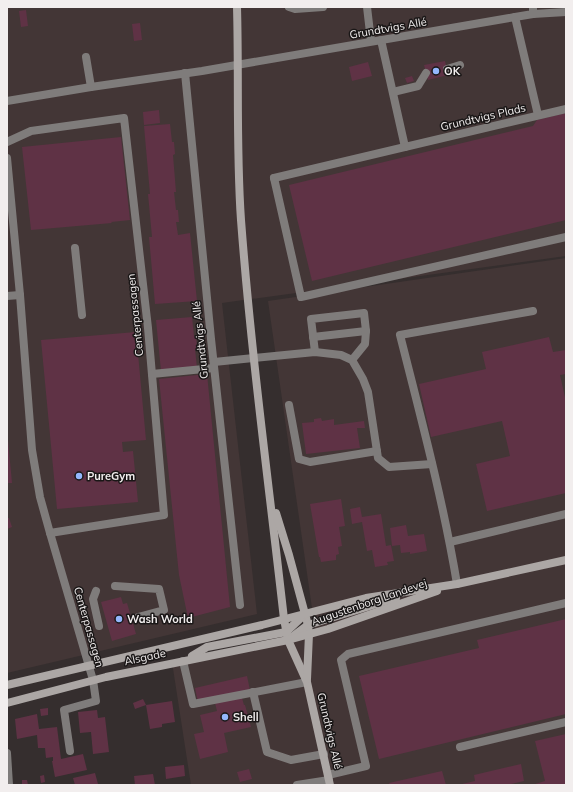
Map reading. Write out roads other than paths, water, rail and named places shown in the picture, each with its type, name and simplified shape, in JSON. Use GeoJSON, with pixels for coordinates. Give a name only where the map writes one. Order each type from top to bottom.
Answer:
{"type":"FeatureCollection","features":[{"type":"Feature","properties":{"kind":"street","name":"Grundtvigs Allé"},"geometry":{"type":"LineString","coordinates":[[237,7],[238,148],[241,219],[253,357],[284,619],[288,640],[307,682],[329,780]]}},
{"type":"Feature","properties":{"kind":"street"},"geometry":{"type":"LineString","coordinates":[[289,7],[295,9],[322,7]]}},
{"type":"Feature","properties":{"kind":"street"},"geometry":{"type":"LineString","coordinates":[[366,7],[371,42]]}},
{"type":"Feature","properties":{"kind":"street","name":"Grundtvigs Allé"},"geometry":{"type":"LineString","coordinates":[[7,101],[91,86],[185,73],[516,18],[533,11],[566,12]]}},
{"type":"Feature","properties":{"kind":"street"},"geometry":{"type":"LineString","coordinates":[[516,18],[538,115]]}},
{"type":"Feature","properties":{"kind":"street"},"geometry":{"type":"LineString","coordinates":[[381,40],[405,147]]}},
{"type":"Feature","properties":{"kind":"street"},"geometry":{"type":"LineString","coordinates":[[86,57],[91,86]]}},
{"type":"Feature","properties":{"kind":"street"},"geometry":{"type":"LineString","coordinates":[[447,69],[460,65]]}},
{"type":"Feature","properties":{"kind":"street","name":"Grundtvigs Allé"},"geometry":{"type":"LineString","coordinates":[[185,73],[240,605]]}},
{"type":"Feature","properties":{"kind":"street"},"geometry":{"type":"LineString","coordinates":[[393,92],[418,86],[426,73]]}},
{"type":"Feature","properties":{"kind":"street","name":"Grundtvigs Plads"},"geometry":{"type":"LineString","coordinates":[[566,109],[274,178],[301,297],[566,237]]}},
{"type":"Feature","properties":{"kind":"street","name":"Centerpassagen"},"geometry":{"type":"LineString","coordinates":[[7,142],[31,131],[124,118],[152,374],[164,515],[50,533]]}},
{"type":"Feature","properties":{"kind":"street","name":"Centerpassagen"},"geometry":{"type":"LineString","coordinates":[[7,158],[20,295],[32,450],[40,497],[93,680],[96,701],[64,710],[70,751]]}},
{"type":"Feature","properties":{"kind":"street"},"geometry":{"type":"LineString","coordinates":[[75,248],[82,315]]}},
{"type":"Feature","properties":{"kind":"street"},"geometry":{"type":"LineString","coordinates":[[7,296],[20,295]]}},
{"type":"Feature","properties":{"kind":"street"},"geometry":{"type":"LineString","coordinates":[[457,584],[450,542],[400,335],[533,311]]}},
{"type":"Feature","properties":{"kind":"street"},"geometry":{"type":"LineString","coordinates":[[315,352],[311,319],[364,313],[366,331],[365,344],[352,360]]}},
{"type":"Feature","properties":{"kind":"street"},"geometry":{"type":"LineString","coordinates":[[313,337],[366,331]]}},
{"type":"Feature","properties":{"kind":"street"},"geometry":{"type":"LineString","coordinates":[[152,374],[214,365],[253,357],[315,352],[341,354],[352,360],[363,379],[368,392],[378,458],[389,467],[432,464]]}},
{"type":"Feature","properties":{"kind":"street"},"geometry":{"type":"LineString","coordinates":[[289,405],[299,459],[310,462],[376,450]]}},
{"type":"Feature","properties":{"kind":"street","name":"Grundtvigs Allé"},"geometry":{"type":"LineString","coordinates":[[270,496],[289,555],[308,625],[307,682]]}},
{"type":"Feature","properties":{"kind":"street"},"geometry":{"type":"LineString","coordinates":[[450,542],[566,514]]}},
{"type":"Feature","properties":{"kind":"street","name":"Augustenborg Landevej"},"geometry":{"type":"LineString","coordinates":[[284,619],[366,598],[457,584],[566,560]]}},
{"type":"Feature","properties":{"kind":"street","name":"Augustenborg Landevej"},"geometry":{"type":"LineString","coordinates":[[288,640],[457,584]]}},
{"type":"Feature","properties":{"kind":"street"},"geometry":{"type":"LineString","coordinates":[[115,586],[159,589],[164,610],[138,617]]}},
{"type":"Feature","properties":{"kind":"street"},"geometry":{"type":"LineString","coordinates":[[288,640],[308,625],[420,590]]}},
{"type":"Feature","properties":{"kind":"street"},"geometry":{"type":"LineString","coordinates":[[96,591],[93,599],[99,626]]}},
{"type":"Feature","properties":{"kind":"street"},"geometry":{"type":"LineString","coordinates":[[297,785],[329,780],[366,766],[341,660],[348,654],[566,603]]}},
{"type":"Feature","properties":{"kind":"street"},"geometry":{"type":"LineString","coordinates":[[305,614],[286,632],[207,648],[184,660],[193,704],[307,682]]}},
{"type":"Feature","properties":{"kind":"street","name":"Alsgade"},"geometry":{"type":"LineString","coordinates":[[7,686],[284,619]]}},
{"type":"Feature","properties":{"kind":"street","name":"Alsgade"},"geometry":{"type":"LineString","coordinates":[[7,703],[93,680],[184,660],[288,640]]}},
{"type":"Feature","properties":{"kind":"street"},"geometry":{"type":"LineString","coordinates":[[253,692],[267,752],[291,760],[324,754]]}},
{"type":"Feature","properties":{"kind":"street"},"geometry":{"type":"LineString","coordinates":[[460,747],[566,722]]}},
{"type":"Feature","properties":{"kind":"street"},"geometry":{"type":"LineString","coordinates":[[7,753],[9,785]]}},
{"type":"Feature","properties":{"kind":"place","name":"OK"},"geometry":{"type":"Point","coordinates":[436,71]}},
{"type":"Feature","properties":{"kind":"place","name":"PureGym"},"geometry":{"type":"Point","coordinates":[79,476]}},
{"type":"Feature","properties":{"kind":"place","name":"Wash World"},"geometry":{"type":"Point","coordinates":[119,619]}},
{"type":"Feature","properties":{"kind":"place","name":"Shell"},"geometry":{"type":"Point","coordinates":[225,717]}}]}
